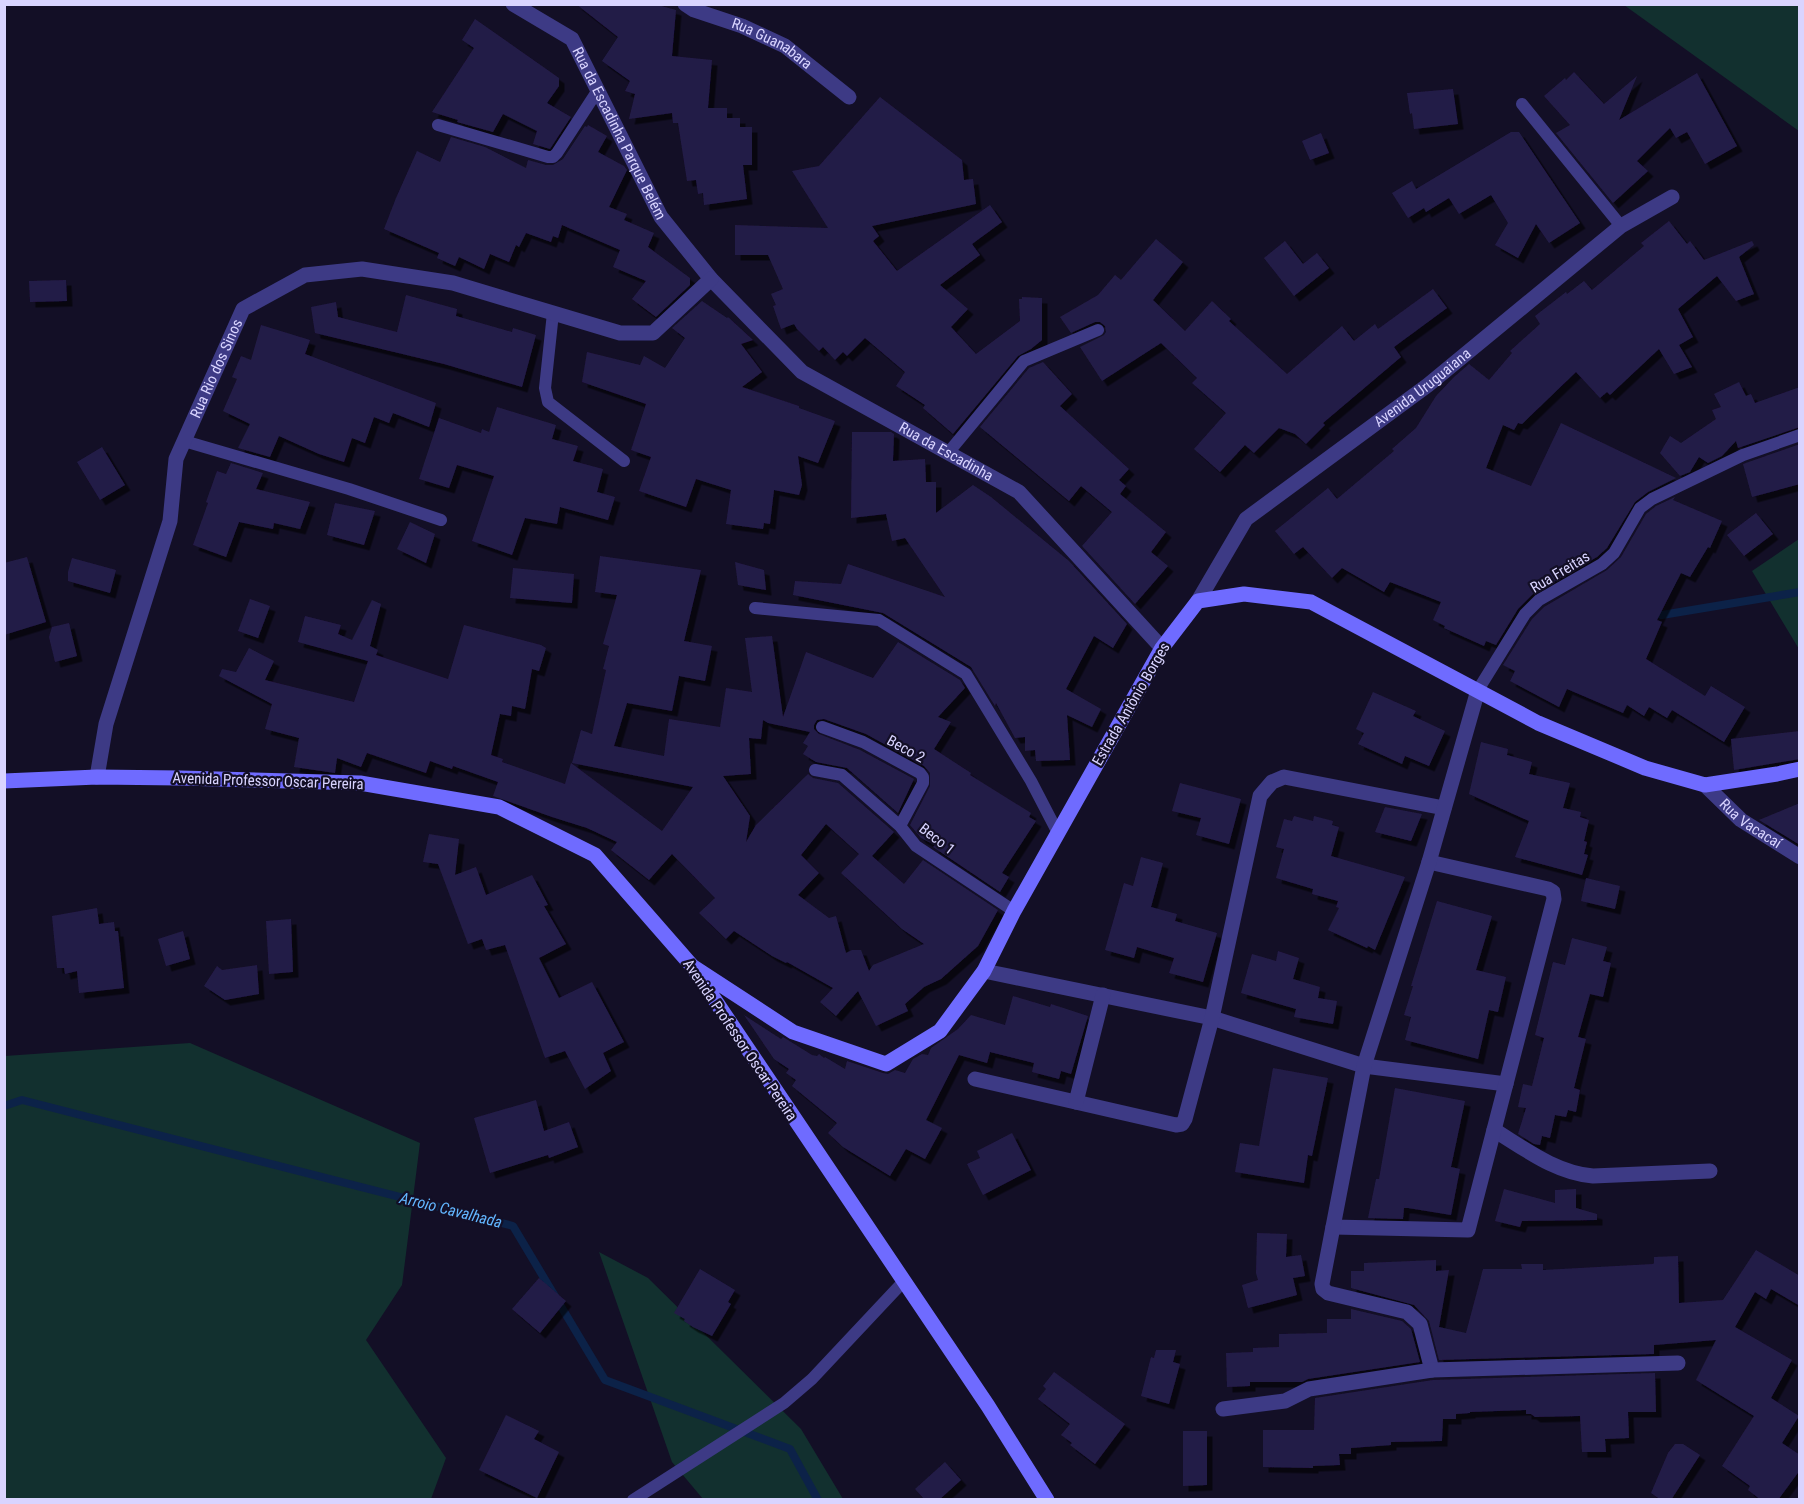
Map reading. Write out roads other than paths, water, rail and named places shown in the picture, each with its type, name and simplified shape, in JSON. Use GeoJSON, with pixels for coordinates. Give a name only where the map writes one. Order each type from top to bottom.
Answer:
{"type":"FeatureCollection","features":[{"type":"Feature","properties":{"kind":"street","name":"Rua da Escadinha Parque Belém"},"geometry":{"type":"LineString","coordinates":[[513,4],[572,39],[662,217],[711,279]]}},
{"type":"Feature","properties":{"kind":"street","name":"Rua Guanabara"},"geometry":{"type":"LineString","coordinates":[[685,4],[694,10],[742,26],[785,46],[849,98]]}},
{"type":"Feature","properties":{"kind":"street","name":"Avenida Uruguaiana"},"geometry":{"type":"LineString","coordinates":[[1198,601],[1246,519],[1428,384],[1621,226],[1672,197]]}},
{"type":"Feature","properties":{"kind":"street","name":"Rua Rio dos Sinos"},"geometry":{"type":"LineString","coordinates":[[97,777],[106,724],[170,521],[176,459],[243,309],[305,275],[362,269],[453,284],[620,333],[653,333],[711,279]]}},
{"type":"Feature","properties":{"kind":"street","name":"Rua da Escadinha"},"geometry":{"type":"LineString","coordinates":[[711,279],[802,372],[1018,492],[1162,648]]}},
{"type":"Feature","properties":{"kind":"street"},"geometry":{"type":"LineString","coordinates":[[1198,601],[1244,594],[1311,602],[1538,723],[1645,768],[1705,785],[1800,769]]}},
{"type":"Feature","properties":{"kind":"street","name":"Estrada Antônio Borges"},"geometry":{"type":"LineString","coordinates":[[692,966],[793,1032],[886,1064],[940,1031],[984,971],[1014,911],[1162,648],[1198,601]]}},
{"type":"Feature","properties":{"kind":"street"},"geometry":{"type":"LineString","coordinates":[[1432,1370],[1419,1324],[1407,1312],[1328,1293],[1323,1289],[1322,1284],[1364,1066],[1429,862],[1478,690]]}},
{"type":"Feature","properties":{"kind":"street","name":"Avenida Professor Oscar Pereira"},"geometry":{"type":"LineString","coordinates":[[4,781],[97,777],[360,783],[499,807],[595,855],[692,966],[988,1406],[1047,1500]]}},
{"type":"Feature","properties":{"kind":"street"},"geometry":{"type":"LineString","coordinates":[[975,1079],[1176,1125],[1182,1124],[1212,1017],[1260,796],[1272,782],[1284,777],[1444,808]]}},
{"type":"Feature","properties":{"kind":"street","name":"Rua Vacacaí"},"geometry":{"type":"LineString","coordinates":[[1705,785],[1742,820],[1800,857]]}},
{"type":"Feature","properties":{"kind":"street"},"geometry":{"type":"LineString","coordinates":[[1333,1227],[1468,1230],[1554,898],[1553,892],[1548,889],[1429,862]]}},
{"type":"Feature","properties":{"kind":"street"},"geometry":{"type":"LineString","coordinates":[[984,971],[1212,1017],[1364,1066],[1506,1084]]}},
{"type":"Feature","properties":{"kind":"street"},"geometry":{"type":"LineString","coordinates":[[1076,1102],[1103,995]]}},
{"type":"Feature","properties":{"kind":"street"},"geometry":{"type":"LineString","coordinates":[[1494,1130],[1559,1169],[1577,1175],[1710,1172]]}},
{"type":"Feature","properties":{"kind":"street"},"geometry":{"type":"LineString","coordinates":[[1223,1409],[1285,1401],[1309,1389],[1432,1370],[1678,1363]]}},
{"type":"Feature","properties":{"kind":"lane"},"geometry":{"type":"LineString","coordinates":[[438,125],[553,157],[598,90]]}},
{"type":"Feature","properties":{"kind":"lane"},"geometry":{"type":"LineString","coordinates":[[1522,104],[1621,226]]}},
{"type":"Feature","properties":{"kind":"lane"},"geometry":{"type":"LineString","coordinates":[[553,313],[545,388],[548,402],[624,461]]}},
{"type":"Feature","properties":{"kind":"lane"},"geometry":{"type":"LineString","coordinates":[[948,453],[1024,361],[1098,330]]}},
{"type":"Feature","properties":{"kind":"lane","name":"Rua Freitas"},"geometry":{"type":"LineString","coordinates":[[1478,690],[1525,614],[1539,600],[1602,564],[1614,553],[1640,508],[1652,499],[1743,455],[1800,435]]}},
{"type":"Feature","properties":{"kind":"lane"},"geometry":{"type":"LineString","coordinates":[[184,441],[349,489],[441,520]]}},
{"type":"Feature","properties":{"kind":"lane"},"geometry":{"type":"LineString","coordinates":[[754,608],[879,620],[966,674],[1031,781],[1058,833]]}},
{"type":"Feature","properties":{"kind":"lane","name":"Beco 2"},"geometry":{"type":"LineString","coordinates":[[822,727],[863,742],[920,773],[923,783],[900,826]]}},
{"type":"Feature","properties":{"kind":"lane","name":"Beco 1"},"geometry":{"type":"LineString","coordinates":[[815,770],[842,775],[900,826],[916,846],[1014,911]]}},
{"type":"Feature","properties":{"kind":"lane"},"geometry":{"type":"LineString","coordinates":[[633,1500],[784,1403],[812,1379],[904,1281]]}},
{"type":"Feature","properties":{"kind":"waterway"},"geometry":{"type":"LineString","coordinates":[[1662,615],[1800,592]]}},
{"type":"Feature","properties":{"kind":"waterway","name":"Arroio Cavalhada"},"geometry":{"type":"LineString","coordinates":[[4,1106],[22,1100],[513,1226],[605,1380],[790,1449],[818,1500]]}}]}
